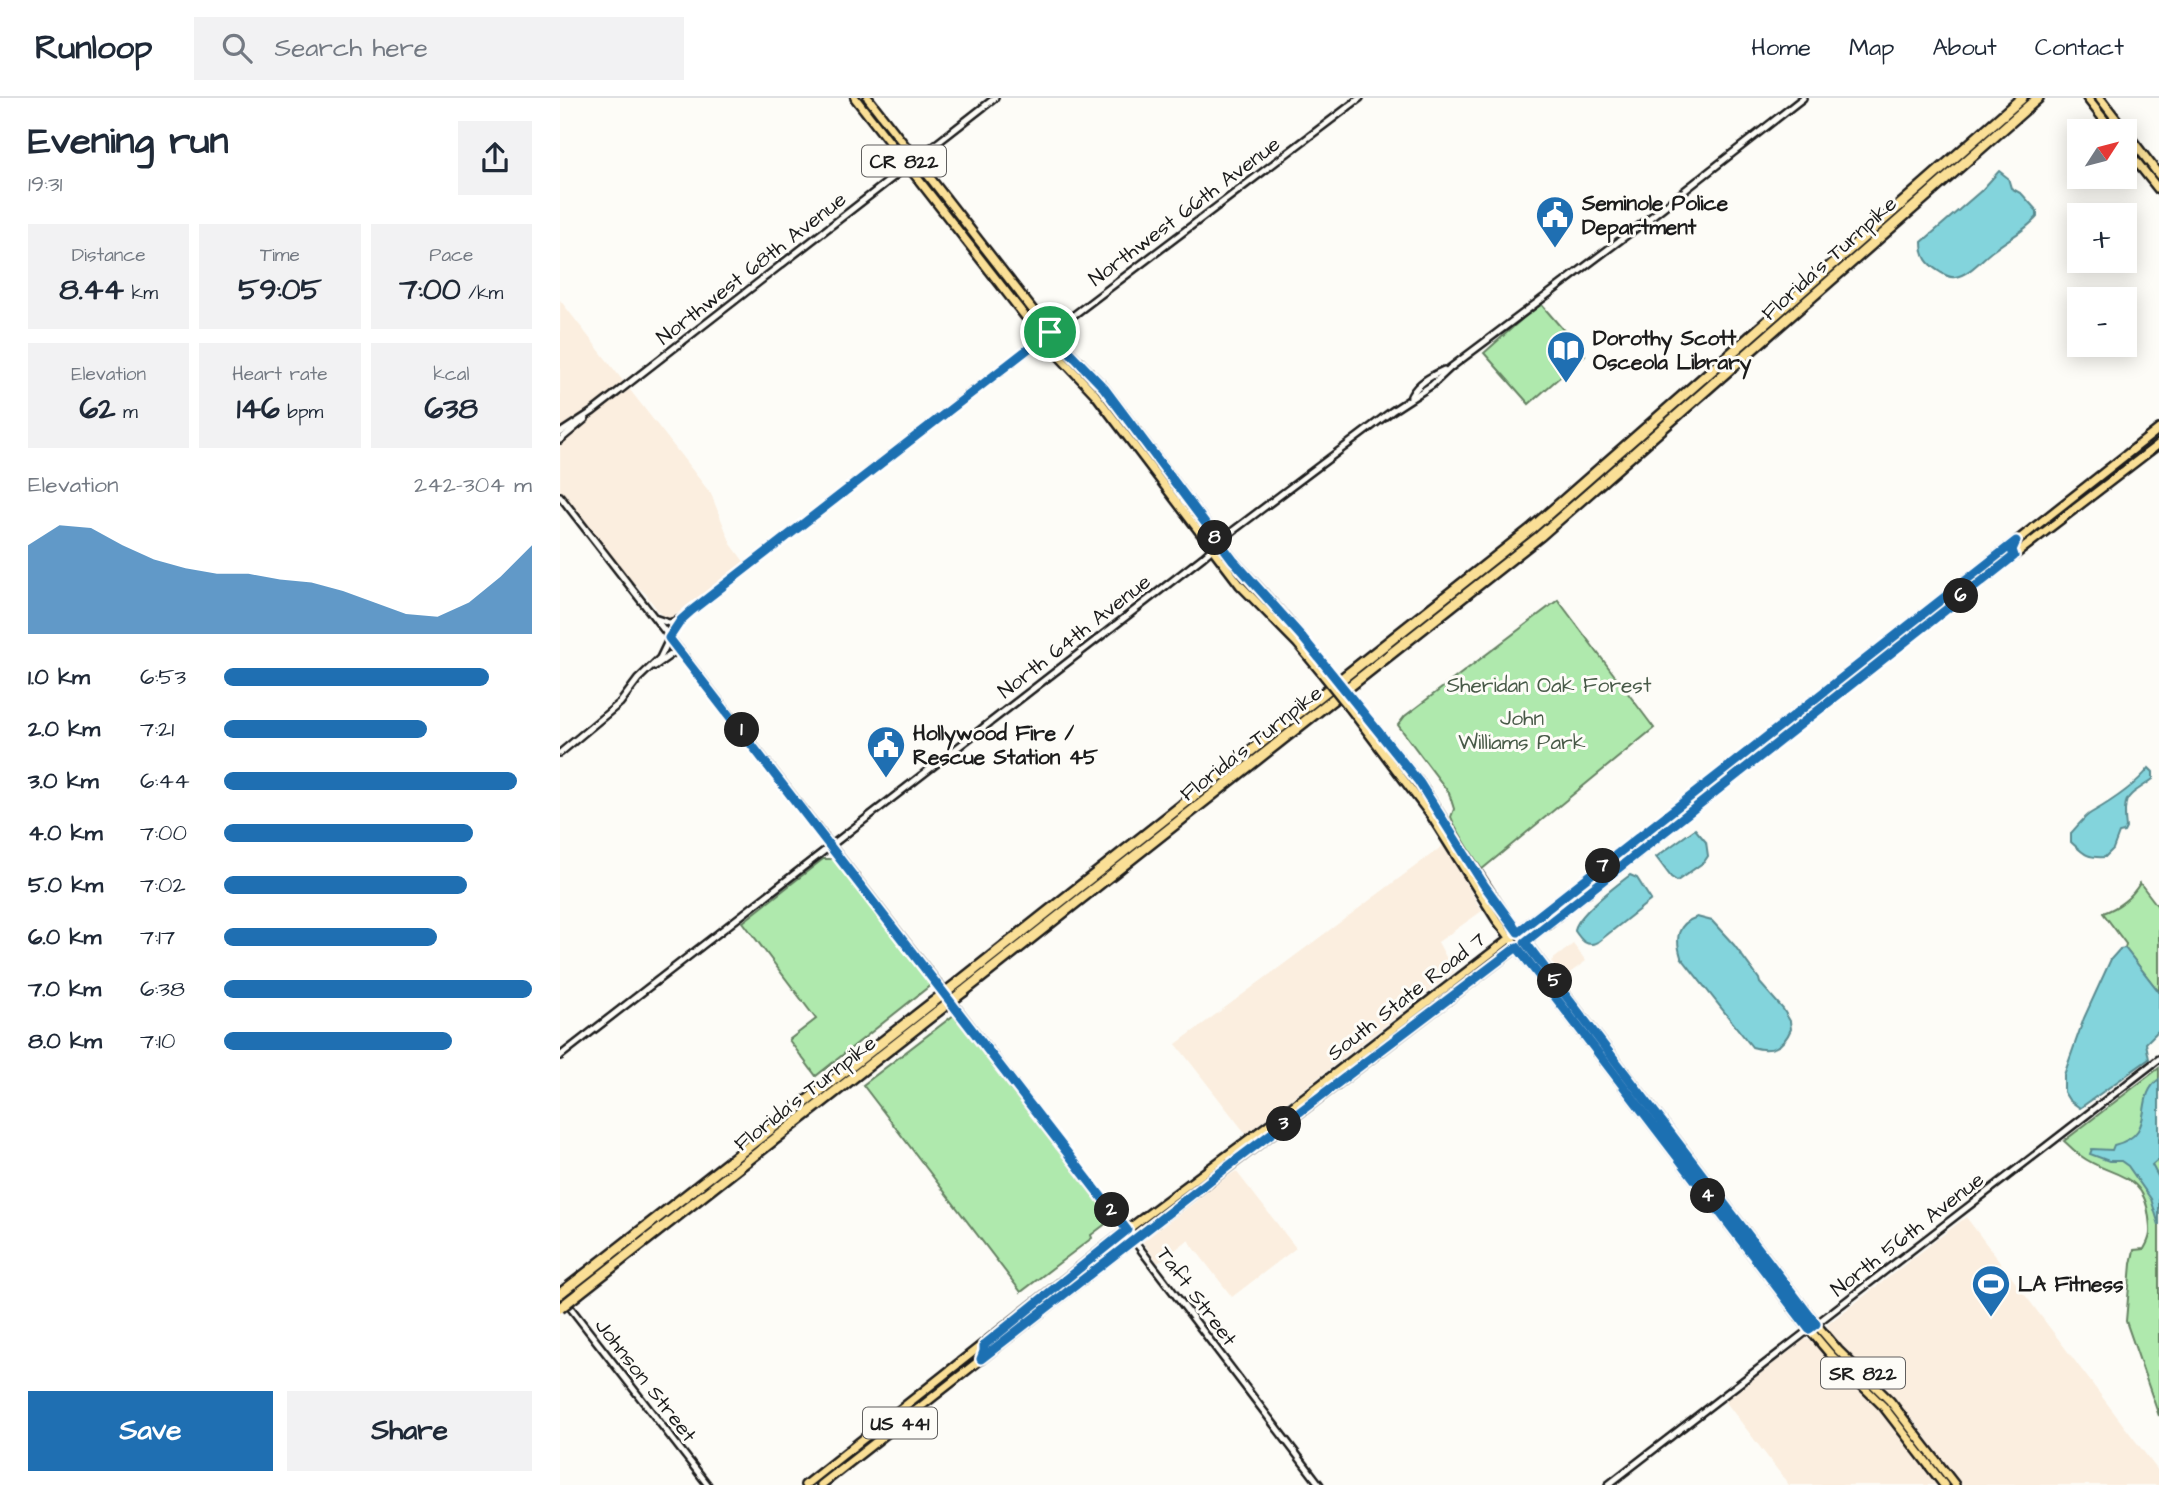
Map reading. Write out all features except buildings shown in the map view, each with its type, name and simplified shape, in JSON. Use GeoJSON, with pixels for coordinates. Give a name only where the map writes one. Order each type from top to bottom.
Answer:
{"type":"FeatureCollection","features":[{"type":"Feature","properties":{"kind":"highway","name":"Florida's Turnpike"},"geometry":{"type":"LineString","coordinates":[[962,986],[1531,529],[2022,98]]}},
{"type":"Feature","properties":{"kind":"highway","name":"Florida's Turnpike"},"geometry":{"type":"LineString","coordinates":[[560,1294],[935,1007],[1540,536],[2038,98]]}},
{"type":"Feature","properties":{"kind":"highway","name":"Florida's Turnpike"},"geometry":{"type":"LineString","coordinates":[[560,1308],[935,1007]]}},
{"type":"Feature","properties":{"kind":"main road","name":"CR 822"},"geometry":{"type":"LineString","coordinates":[[855,98],[1042,338],[1095,394],[1240,585],[1327,675]]}},
{"type":"Feature","properties":{"kind":"main road","name":"CR 822"},"geometry":{"type":"LineString","coordinates":[[868,98],[1050,332],[1104,388],[1219,542],[1285,617],[1352,706],[1419,782],[1484,885],[1518,932]]}},
{"type":"Feature","properties":{"kind":"main road"},"geometry":{"type":"LineString","coordinates":[[2087,98],[2104,119]]}},
{"type":"Feature","properties":{"kind":"main road"},"geometry":{"type":"LineString","coordinates":[[2100,98],[2159,175]]}},
{"type":"Feature","properties":{"kind":"main road"},"geometry":{"type":"LineString","coordinates":[[2137,162],[2159,190]]}},
{"type":"Feature","properties":{"kind":"main road","name":"South State Road 7"},"geometry":{"type":"LineString","coordinates":[[805,1485],[1127,1230],[1641,837],[2159,429]]}},
{"type":"Feature","properties":{"kind":"main road","name":"South State Road 7"},"geometry":{"type":"LineString","coordinates":[[821,1485],[1218,1174],[1525,942],[1909,636],[2159,444]]}},
{"type":"Feature","properties":{"kind":"main road"},"geometry":{"type":"LineString","coordinates":[[2088,498],[2092,488],[2089,485]]}},
{"type":"Feature","properties":{"kind":"main road"},"geometry":{"type":"LineString","coordinates":[[2014,556],[2012,550],[2016,541]]}},
{"type":"Feature","properties":{"kind":"main road","name":"CR 822"},"geometry":{"type":"LineString","coordinates":[[1352,706],[1426,807],[1476,889],[1510,938]]}},
{"type":"Feature","properties":{"kind":"main road"},"geometry":{"type":"LineString","coordinates":[[1634,857],[1635,846],[1641,837]]}},
{"type":"Feature","properties":{"kind":"main road","name":"SR 822"},"geometry":{"type":"LineString","coordinates":[[1518,932],[1813,1326],[1831,1355],[1896,1422],[1944,1485]]}},
{"type":"Feature","properties":{"kind":"main road","name":"SR 822"},"geometry":{"type":"LineString","coordinates":[[1510,938],[1813,1326],[1876,1386],[1955,1485]]}},
{"type":"Feature","properties":{"kind":"main road"},"geometry":{"type":"LineString","coordinates":[[1426,1003],[1427,1017]]}},
{"type":"Feature","properties":{"kind":"main road"},"geometry":{"type":"LineString","coordinates":[[1326,1092],[1330,1077]]}},
{"type":"Feature","properties":{"kind":"main road"},"geometry":{"type":"LineString","coordinates":[[1300,1112],[1304,1105],[1303,1098]]}},
{"type":"Feature","properties":{"kind":"main road"},"geometry":{"type":"LineString","coordinates":[[1235,1161],[1237,1148]]}},
{"type":"Feature","properties":{"kind":"main road"},"geometry":{"type":"LineString","coordinates":[[1218,1174],[1220,1161]]}},
{"type":"Feature","properties":{"kind":"main road"},"geometry":{"type":"LineString","coordinates":[[1039,1315],[1037,1308],[1041,1300]]}},
{"type":"Feature","properties":{"kind":"main road"},"geometry":{"type":"LineString","coordinates":[[981,1359],[984,1345]]}},
{"type":"Feature","properties":{"kind":"main road"},"geometry":{"type":"LineString","coordinates":[[1864,1387],[1874,1391],[1895,1414],[1905,1419]]}},
{"type":"Feature","properties":{"kind":"main road"},"geometry":{"type":"LineString","coordinates":[[1896,1422],[1904,1424],[1918,1442],[1924,1444]]}},
{"type":"Feature","properties":{"kind":"main road"},"geometry":{"type":"LineString","coordinates":[[847,1465],[846,1458],[850,1450]]}},
{"type":"Feature","properties":{"kind":"main road"},"geometry":{"type":"LineString","coordinates":[[839,1471],[841,1457]]}},
{"type":"Feature","properties":{"kind":"street","name":"Northwest 68th Avenue"},"geometry":{"type":"LineString","coordinates":[[560,440],[592,412],[995,98]]}},
{"type":"Feature","properties":{"kind":"street","name":"Northwest 66th Avenue"},"geometry":{"type":"LineString","coordinates":[[652,668],[681,620],[1042,338],[1360,98]]}},
{"type":"Feature","properties":{"kind":"street","name":"North 64th Avenue"},"geometry":{"type":"LineString","coordinates":[[560,1056],[1219,542],[1409,398],[1432,385],[1450,368],[1647,220],[1803,98]]}},
{"type":"Feature","properties":{"kind":"street","name":"Northwest 68th Avenue"},"geometry":{"type":"LineString","coordinates":[[560,433],[592,412]]}},
{"type":"Feature","properties":{"kind":"street","name":"Taft Street"},"geometry":{"type":"LineString","coordinates":[[560,496],[831,844],[1320,1485]]}},
{"type":"Feature","properties":{"kind":"street"},"geometry":{"type":"LineString","coordinates":[[654,618],[668,623],[681,620]]}},
{"type":"Feature","properties":{"kind":"street"},"geometry":{"type":"LineString","coordinates":[[560,753],[606,716],[629,694],[638,679],[679,649]]}},
{"type":"Feature","properties":{"kind":"street","name":"North 56th Avenue"},"geometry":{"type":"LineString","coordinates":[[1609,1485],[1621,1479],[1813,1326],[2159,1059]]}},
{"type":"Feature","properties":{"kind":"street","name":"Johnson Street"},"geometry":{"type":"LineString","coordinates":[[560,1294],[708,1485]]}},
{"type":"Feature","properties":{"kind":"shaded area"},"geometry":{"type":"Polygon","coordinates":[[[560,300],[711,494],[731,544],[745,563],[672,619],[664,619],[645,593],[628,578],[560,490],[560,300]]]}},
{"type":"Feature","properties":{"kind":"shaded area"},"geometry":{"type":"Polygon","coordinates":[[[1444,845],[1482,911],[1438,942],[1454,972],[1246,1134],[1176,1044],[1444,845]]]}},
{"type":"Feature","properties":{"kind":"shaded area"},"geometry":{"type":"Polygon","coordinates":[[[1573,944],[1586,961],[1563,978],[1551,961],[1573,944]]]}},
{"type":"Feature","properties":{"kind":"shaded area"},"geometry":{"type":"Polygon","coordinates":[[[1236,1171],[1296,1248],[1232,1297],[1188,1240],[1158,1263],[1142,1241],[1196,1201],[1205,1191],[1236,1171]]]}},
{"type":"Feature","properties":{"kind":"shaded area"},"geometry":{"type":"Polygon","coordinates":[[[1966,1217],[2159,1472],[2159,1485],[1961,1485],[1914,1421],[1827,1330],[1828,1324],[1966,1217]]]}},
{"type":"Feature","properties":{"kind":"shaded area"},"geometry":{"type":"Polygon","coordinates":[[[1805,1339],[1810,1340],[1890,1422],[1937,1485],[1789,1485],[1725,1401],[1805,1339]]]}},
{"type":"Feature","properties":{"kind":"green space"},"geometry":{"type":"Polygon","coordinates":[[[1540,303],[1585,355],[1529,404],[1484,353],[1540,303]]]}},
{"type":"Feature","properties":{"kind":"green space","name":"John Williams Park"},"geometry":{"type":"Polygon","coordinates":[[[1558,600],[1654,728],[1481,870],[1451,817],[1454,809],[1449,793],[1398,725],[1405,716],[1558,600]]]}},
{"type":"Feature","properties":{"kind":"green space"},"geometry":{"type":"Polygon","coordinates":[[[823,859],[835,859],[932,984],[816,1076],[789,1040],[816,1019],[743,922],[823,859]]]}},
{"type":"Feature","properties":{"kind":"green space"},"geometry":{"type":"Polygon","coordinates":[[[2140,883],[2159,908],[2159,992],[2125,948],[2126,944],[2103,913],[2124,901],[2140,883]]]}},
{"type":"Feature","properties":{"kind":"green space"},"geometry":{"type":"Polygon","coordinates":[[[954,1015],[1112,1219],[1091,1235],[1092,1238],[1021,1292],[863,1085],[954,1015]]]}},
{"type":"Feature","properties":{"kind":"green space"},"geometry":{"type":"Polygon","coordinates":[[[2159,1068],[2159,1416],[2126,1321],[2134,1250],[2144,1249],[2150,1234],[2146,1202],[2133,1183],[2092,1163],[2064,1141],[2159,1068]]]}},
{"type":"Feature","properties":{"kind":"water"},"geometry":{"type":"Polygon","coordinates":[[[1999,171],[2008,178],[2011,188],[2022,194],[2037,211],[2037,217],[1966,273],[1955,277],[1945,275],[1926,260],[1922,242],[1982,190],[1999,171]]]}},
{"type":"Feature","properties":{"kind":"water"},"geometry":{"type":"Polygon","coordinates":[[[2149,768],[2153,772],[2153,779],[2132,794],[2126,802],[2126,828],[2119,833],[2113,849],[2105,857],[2086,855],[2071,842],[2071,833],[2086,817],[2122,793],[2149,768]]]}},
{"type":"Feature","properties":{"kind":"water"},"geometry":{"type":"Polygon","coordinates":[[[1695,829],[1706,842],[1708,856],[1704,862],[1677,881],[1656,857],[1695,829]]]}},
{"type":"Feature","properties":{"kind":"water"},"geometry":{"type":"Polygon","coordinates":[[[1630,875],[1637,878],[1651,900],[1598,942],[1585,942],[1575,931],[1582,917],[1630,875]]]}},
{"type":"Feature","properties":{"kind":"water"},"geometry":{"type":"Polygon","coordinates":[[[1697,917],[1712,921],[1783,1009],[1791,1029],[1780,1045],[1771,1049],[1752,1047],[1681,957],[1679,932],[1685,924],[1697,917]]]}},
{"type":"Feature","properties":{"kind":"water"},"geometry":{"type":"Polygon","coordinates":[[[2125,948],[2159,992],[2159,1030],[2146,1043],[2149,1059],[2080,1108],[2069,1100],[2064,1092],[2064,1075],[2084,1018],[2111,959],[2120,949],[2125,948]]]}},
{"type":"Feature","properties":{"kind":"water"},"geometry":{"type":"Polygon","coordinates":[[[2159,1079],[2159,1159],[2152,1165],[2159,1178],[2159,1225],[2151,1199],[2128,1166],[2121,1161],[2109,1161],[2090,1154],[2092,1149],[2112,1150],[2114,1145],[2128,1140],[2136,1133],[2141,1125],[2147,1096],[2159,1079]]]}},
{"type":"Feature","properties":{"kind":"place","name":"Seminole Police Department"},"geometry":{"type":"Point","coordinates":[1555,249]}},
{"type":"Feature","properties":{"kind":"place","name":"Dorothy Scott Osceola Library"},"geometry":{"type":"Point","coordinates":[1566,384]}},
{"type":"Feature","properties":{"kind":"place","name":"Hollywood Fire / Rescue Station 45"},"geometry":{"type":"Point","coordinates":[886,779]}},
{"type":"Feature","properties":{"kind":"place","name":"LA Fitness"},"geometry":{"type":"Point","coordinates":[1991,1318]}},
{"type":"Feature","properties":{"kind":"route"},"geometry":{"type":"LineString","coordinates":[[1050,332],[1104,388],[1233,560],[1303,638],[1419,782],[1484,885],[1518,932],[2016,541],[2012,550],[2014,556],[1909,636],[1525,942],[1816,1324],[1809,1329],[1517,947],[1235,1161],[981,1359],[984,1345],[1127,1230],[669,638],[691,611],[1050,332]]}},
{"type":"Feature","properties":{"kind":"park label","name":"Sheridan Oak Forest"},"geometry":{"type":"Point","coordinates":[1549,685]}}]}
